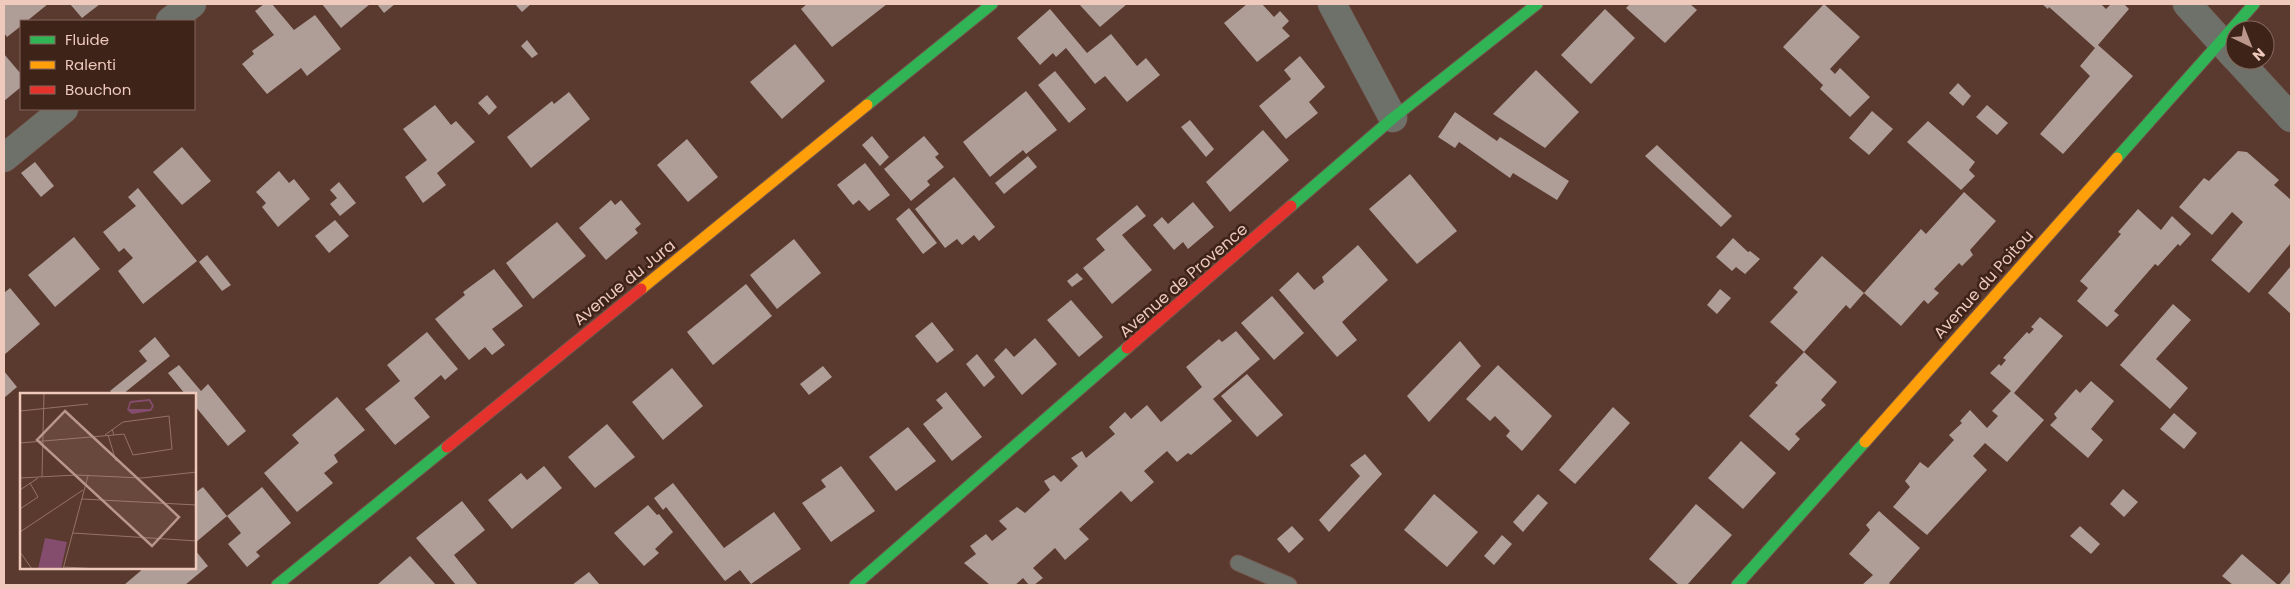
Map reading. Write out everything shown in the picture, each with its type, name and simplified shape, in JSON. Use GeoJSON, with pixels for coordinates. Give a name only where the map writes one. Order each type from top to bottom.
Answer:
{"type":"FeatureCollection","features":[{"type":"Feature","properties":{"kind":"street"},"geometry":{"type":"LineString","coordinates":[[171,20],[192,4]]}},
{"type":"Feature","properties":{"kind":"street","name":"Avenue du Jura"},"geometry":{"type":"LineString","coordinates":[[277,585],[992,4]]}},
{"type":"Feature","properties":{"kind":"street"},"geometry":{"type":"LineString","coordinates":[[1332,4],[1393,118]]}},
{"type":"Feature","properties":{"kind":"street","name":"Avenue de Provence"},"geometry":{"type":"LineString","coordinates":[[855,585],[1393,118],[1537,4]]}},
{"type":"Feature","properties":{"kind":"street"},"geometry":{"type":"LineString","coordinates":[[2187,4],[2225,46]]}},
{"type":"Feature","properties":{"kind":"street","name":"Avenue du Poitou"},"geometry":{"type":"LineString","coordinates":[[2246,20],[2254,4]]}},
{"type":"Feature","properties":{"kind":"street","name":"Avenue du Poitou"},"geometry":{"type":"LineString","coordinates":[[1737,585],[2225,59]]}},
{"type":"Feature","properties":{"kind":"street"},"geometry":{"type":"LineString","coordinates":[[2247,70],[2291,118]]}},
{"type":"Feature","properties":{"kind":"street"},"geometry":{"type":"LineString","coordinates":[[4,158],[63,110]]}},
{"type":"Feature","properties":{"kind":"lane"},"geometry":{"type":"LineString","coordinates":[[1238,563],[1289,585]]}},
{"type":"Feature","properties":{"kind":"building"},"geometry":{"type":"Polygon","coordinates":[[[4,4],[48,4],[28,20],[20,20],[20,27],[7,37],[4,33],[4,4]]]}},
{"type":"Feature","properties":{"kind":"building"},"geometry":{"type":"Polygon","coordinates":[[[70,4],[100,4],[82,18],[70,4]]]}},
{"type":"Feature","properties":{"kind":"building"},"geometry":{"type":"Polygon","coordinates":[[[264,4],[272,4],[294,30],[315,15],[341,49],[307,76],[301,68],[267,94],[242,64],[254,54],[252,51],[274,35],[255,11],[264,4]]]}},
{"type":"Feature","properties":{"kind":"building"},"geometry":{"type":"Polygon","coordinates":[[[322,4],[370,4],[341,28],[322,4]]]}},
{"type":"Feature","properties":{"kind":"building"},"geometry":{"type":"Polygon","coordinates":[[[377,4],[395,4],[384,13],[377,4]]]}},
{"type":"Feature","properties":{"kind":"building"},"geometry":{"type":"Polygon","coordinates":[[[515,4],[531,4],[522,12],[515,4]]]}},
{"type":"Feature","properties":{"kind":"building"},"geometry":{"type":"Polygon","coordinates":[[[807,4],[887,4],[832,47],[801,9],[807,4]]]}},
{"type":"Feature","properties":{"kind":"building"},"geometry":{"type":"Polygon","coordinates":[[[1079,4],[1127,4],[1100,27],[1079,4]]]}},
{"type":"Feature","properties":{"kind":"building"},"geometry":{"type":"Polygon","coordinates":[[[1247,4],[1262,4],[1274,17],[1280,11],[1289,21],[1282,28],[1290,36],[1257,62],[1224,23],[1247,4]]]}},
{"type":"Feature","properties":{"kind":"building"},"geometry":{"type":"Polygon","coordinates":[[[1630,4],[1690,4],[1697,10],[1665,43],[1626,8],[1630,4]]]}},
{"type":"Feature","properties":{"kind":"building"},"geometry":{"type":"Polygon","coordinates":[[[1824,4],[1860,37],[1830,69],[1835,74],[1840,68],[1870,97],[1850,117],[1820,89],[1823,85],[1783,47],[1824,4]]]}},
{"type":"Feature","properties":{"kind":"building"},"geometry":{"type":"Polygon","coordinates":[[[2042,4],[2101,4],[2106,9],[2111,4],[2124,4],[2129,9],[2098,45],[2133,76],[2063,154],[2040,134],[2090,76],[2080,66],[2095,48],[2049,7],[2048,9],[2042,4]]]}},
{"type":"Feature","properties":{"kind":"building"},"geometry":{"type":"Polygon","coordinates":[[[1050,9],[1087,53],[1111,34],[1137,66],[1146,58],[1160,75],[1127,102],[1105,76],[1095,84],[1066,48],[1056,57],[1053,53],[1040,65],[1017,38],[1050,9]]]}},
{"type":"Feature","properties":{"kind":"building"},"geometry":{"type":"Polygon","coordinates":[[[1605,9],[1635,38],[1591,84],[1561,55],[1605,9]]]}},
{"type":"Feature","properties":{"kind":"building"},"geometry":{"type":"Polygon","coordinates":[[[527,40],[538,54],[532,58],[521,46],[527,40]]]}},
{"type":"Feature","properties":{"kind":"building"},"geometry":{"type":"Polygon","coordinates":[[[795,44],[825,81],[782,119],[750,82],[795,44]]]}},
{"type":"Feature","properties":{"kind":"building"},"geometry":{"type":"Polygon","coordinates":[[[4,54],[20,73],[20,88],[4,101],[4,54]]]}},
{"type":"Feature","properties":{"kind":"building"},"geometry":{"type":"Polygon","coordinates":[[[1300,56],[1325,87],[1309,102],[1318,113],[1286,139],[1259,106],[1291,79],[1284,70],[1300,56]]]}},
{"type":"Feature","properties":{"kind":"building"},"geometry":{"type":"Polygon","coordinates":[[[1536,70],[1579,112],[1545,148],[1493,114],[1536,70]]]}},
{"type":"Feature","properties":{"kind":"building"},"geometry":{"type":"Polygon","coordinates":[[[1055,71],[1086,109],[1069,123],[1038,85],[1055,71]]]}},
{"type":"Feature","properties":{"kind":"building"},"geometry":{"type":"Polygon","coordinates":[[[1958,83],[1971,96],[1963,106],[1949,93],[1958,83]]]}},
{"type":"Feature","properties":{"kind":"building"},"geometry":{"type":"Polygon","coordinates":[[[1026,91],[1057,130],[1026,154],[1023,150],[990,177],[963,142],[1026,91]]]}},
{"type":"Feature","properties":{"kind":"building"},"geometry":{"type":"Polygon","coordinates":[[[569,92],[590,119],[531,168],[507,137],[552,101],[554,104],[569,92]]]}},
{"type":"Feature","properties":{"kind":"building"},"geometry":{"type":"Polygon","coordinates":[[[487,95],[497,107],[489,115],[478,103],[487,95]]]}},
{"type":"Feature","properties":{"kind":"building"},"geometry":{"type":"Polygon","coordinates":[[[435,105],[451,125],[456,121],[475,142],[437,173],[446,185],[423,203],[405,177],[427,160],[403,129],[435,105]]]}},
{"type":"Feature","properties":{"kind":"building"},"geometry":{"type":"Polygon","coordinates":[[[1987,105],[2008,123],[1997,135],[1976,117],[1987,105]]]}},
{"type":"Feature","properties":{"kind":"building"},"geometry":{"type":"Polygon","coordinates":[[[1872,111],[1893,129],[1869,155],[1849,138],[1872,111]]]}},
{"type":"Feature","properties":{"kind":"building"},"geometry":{"type":"Polygon","coordinates":[[[1455,112],[1497,141],[1500,137],[1569,181],[1557,200],[1513,173],[1510,178],[1459,142],[1455,148],[1438,137],[1455,112]]]}},
{"type":"Feature","properties":{"kind":"building"},"geometry":{"type":"Polygon","coordinates":[[[1190,120],[1214,149],[1206,157],[1181,127],[1190,120]]]}},
{"type":"Feature","properties":{"kind":"building"},"geometry":{"type":"Polygon","coordinates":[[[1928,121],[1975,162],[1969,170],[1975,176],[1961,190],[1907,142],[1928,121]]]}},
{"type":"Feature","properties":{"kind":"building"},"geometry":{"type":"Polygon","coordinates":[[[1263,130],[1289,160],[1230,212],[1206,182],[1263,130]]]}},
{"type":"Feature","properties":{"kind":"building"},"geometry":{"type":"Polygon","coordinates":[[[872,136],[889,157],[880,166],[862,145],[872,136]]]}},
{"type":"Feature","properties":{"kind":"building"},"geometry":{"type":"Polygon","coordinates":[[[924,136],[939,154],[935,157],[944,167],[927,181],[930,185],[911,201],[884,169],[924,136]]]}},
{"type":"Feature","properties":{"kind":"building"},"geometry":{"type":"Polygon","coordinates":[[[687,139],[718,177],[688,202],[657,165],[687,139]]]}},
{"type":"Feature","properties":{"kind":"building"},"geometry":{"type":"Polygon","coordinates":[[[1657,145],[1732,216],[1721,227],[1645,156],[1657,145]]]}},
{"type":"Feature","properties":{"kind":"building"},"geometry":{"type":"Polygon","coordinates":[[[182,147],[211,181],[182,205],[153,172],[182,147]]]}},
{"type":"Feature","properties":{"kind":"building"},"geometry":{"type":"Polygon","coordinates":[[[2238,151],[2247,152],[2279,180],[2274,185],[2291,200],[2291,243],[2249,293],[2211,260],[2243,222],[2232,212],[2212,235],[2179,207],[2204,178],[2209,181],[2238,151]]]}},
{"type":"Feature","properties":{"kind":"building"},"geometry":{"type":"Polygon","coordinates":[[[1028,156],[1037,167],[1004,194],[995,183],[1028,156]]]}},
{"type":"Feature","properties":{"kind":"building"},"geometry":{"type":"Polygon","coordinates":[[[35,162],[54,186],[41,197],[21,173],[35,162]]]}},
{"type":"Feature","properties":{"kind":"building"},"geometry":{"type":"Polygon","coordinates":[[[865,163],[890,195],[869,211],[859,200],[853,205],[837,185],[865,163]]]}},
{"type":"Feature","properties":{"kind":"building"},"geometry":{"type":"Polygon","coordinates":[[[279,171],[289,183],[294,179],[310,199],[278,227],[262,207],[266,203],[256,192],[279,171]]]}},
{"type":"Feature","properties":{"kind":"building"},"geometry":{"type":"Polygon","coordinates":[[[1410,174],[1457,231],[1417,264],[1369,209],[1410,174]]]}},
{"type":"Feature","properties":{"kind":"building"},"geometry":{"type":"Polygon","coordinates":[[[954,177],[995,227],[979,241],[974,235],[962,245],[957,239],[945,248],[915,209],[954,177]]]}},
{"type":"Feature","properties":{"kind":"building"},"geometry":{"type":"Polygon","coordinates":[[[339,182],[356,203],[340,216],[330,204],[337,198],[330,190],[339,182]]]}},
{"type":"Feature","properties":{"kind":"building"},"geometry":{"type":"Polygon","coordinates":[[[138,188],[197,261],[143,304],[118,271],[133,258],[124,248],[119,252],[103,232],[136,206],[128,197],[138,188]]]}},
{"type":"Feature","properties":{"kind":"building"},"geometry":{"type":"Polygon","coordinates":[[[1964,192],[1996,221],[1970,250],[1973,255],[1962,266],[1959,263],[1934,289],[1939,293],[1928,304],[1924,300],[1901,326],[1864,293],[1921,229],[1926,234],[1964,192]]]}},
{"type":"Feature","properties":{"kind":"building"},"geometry":{"type":"Polygon","coordinates":[[[611,200],[615,205],[621,200],[641,224],[635,229],[638,233],[606,260],[579,228],[611,200]]]}},
{"type":"Feature","properties":{"kind":"building"},"geometry":{"type":"Polygon","coordinates":[[[1193,202],[1214,227],[1188,249],[1183,242],[1174,250],[1153,225],[1162,217],[1168,224],[1193,202]]]}},
{"type":"Feature","properties":{"kind":"building"},"geometry":{"type":"Polygon","coordinates":[[[1137,205],[1146,216],[1122,235],[1152,270],[1112,304],[1083,268],[1105,250],[1096,239],[1137,205]]]}},
{"type":"Feature","properties":{"kind":"building"},"geometry":{"type":"Polygon","coordinates":[[[909,208],[937,243],[923,254],[896,219],[909,208]]]}},
{"type":"Feature","properties":{"kind":"building"},"geometry":{"type":"Polygon","coordinates":[[[2138,209],[2161,230],[2172,216],[2191,234],[2180,246],[2178,244],[2158,266],[2155,264],[2114,311],[2119,315],[2107,327],[2077,301],[2088,288],[2080,281],[2121,234],[2118,232],[2138,209]]]}},
{"type":"Feature","properties":{"kind":"building"},"geometry":{"type":"Polygon","coordinates":[[[335,220],[349,236],[329,253],[315,236],[335,220]]]}},
{"type":"Feature","properties":{"kind":"building"},"geometry":{"type":"Polygon","coordinates":[[[557,222],[586,256],[533,299],[506,263],[557,222]]]}},
{"type":"Feature","properties":{"kind":"building"},"geometry":{"type":"Polygon","coordinates":[[[74,237],[100,269],[55,307],[28,275],[74,237]]]}},
{"type":"Feature","properties":{"kind":"building"},"geometry":{"type":"Polygon","coordinates":[[[1733,238],[1748,252],[1750,251],[1760,259],[1745,274],[1736,267],[1732,271],[1716,257],[1733,238]]]}},
{"type":"Feature","properties":{"kind":"building"},"geometry":{"type":"Polygon","coordinates":[[[794,239],[821,273],[777,309],[750,275],[794,239]]]}},
{"type":"Feature","properties":{"kind":"building"},"geometry":{"type":"Polygon","coordinates":[[[1358,245],[1388,280],[1342,322],[1357,340],[1337,357],[1279,290],[1298,272],[1314,290],[1324,282],[1322,277],[1358,245]]]}},
{"type":"Feature","properties":{"kind":"building"},"geometry":{"type":"Polygon","coordinates":[[[207,255],[231,285],[222,291],[199,262],[207,255]]]}},
{"type":"Feature","properties":{"kind":"building"},"geometry":{"type":"Polygon","coordinates":[[[1822,256],[1864,293],[1850,309],[1846,305],[1804,352],[1770,322],[1798,292],[1793,288],[1822,256]]]}},
{"type":"Feature","properties":{"kind":"building"},"geometry":{"type":"Polygon","coordinates":[[[2291,266],[2291,314],[2268,293],[2291,266]]]}},
{"type":"Feature","properties":{"kind":"building"},"geometry":{"type":"Polygon","coordinates":[[[494,269],[523,306],[492,329],[505,345],[492,355],[485,347],[469,360],[435,319],[465,295],[463,292],[494,269]]]}},
{"type":"Feature","properties":{"kind":"building"},"geometry":{"type":"Polygon","coordinates":[[[1077,273],[1083,279],[1072,287],[1067,281],[1077,273]]]}},
{"type":"Feature","properties":{"kind":"building"},"geometry":{"type":"Polygon","coordinates":[[[746,284],[772,316],[713,365],[687,332],[746,284]]]}},
{"type":"Feature","properties":{"kind":"building"},"geometry":{"type":"Polygon","coordinates":[[[10,288],[40,324],[4,355],[4,293],[10,288]]]}},
{"type":"Feature","properties":{"kind":"building"},"geometry":{"type":"Polygon","coordinates":[[[1720,289],[1731,298],[1717,314],[1707,305],[1720,289]]]}},
{"type":"Feature","properties":{"kind":"building"},"geometry":{"type":"Polygon","coordinates":[[[1272,296],[1304,333],[1274,360],[1241,323],[1272,296]]]}},
{"type":"Feature","properties":{"kind":"building"},"geometry":{"type":"Polygon","coordinates":[[[1071,300],[1103,337],[1079,357],[1047,320],[1071,300]]]}},
{"type":"Feature","properties":{"kind":"building"},"geometry":{"type":"Polygon","coordinates":[[[2173,304],[2191,320],[2156,359],[2188,388],[2170,409],[2120,365],[2173,304]]]}},
{"type":"Feature","properties":{"kind":"building"},"geometry":{"type":"Polygon","coordinates":[[[2040,317],[2063,336],[2014,393],[2044,420],[2007,462],[1985,443],[1973,456],[1987,470],[1927,535],[1893,507],[1910,487],[1905,481],[1920,462],[1928,468],[1954,440],[1949,435],[1962,423],[1960,421],[1970,410],[1987,428],[1998,416],[1992,411],[2011,391],[1990,373],[1999,364],[2001,366],[2006,360],[2003,358],[2027,332],[2029,334],[2034,329],[2031,327],[2040,317]]]}},
{"type":"Feature","properties":{"kind":"building"},"geometry":{"type":"Polygon","coordinates":[[[932,322],[954,350],[937,363],[915,336],[932,322]]]}},
{"type":"Feature","properties":{"kind":"building"},"geometry":{"type":"Polygon","coordinates":[[[1236,331],[1260,359],[1213,399],[1232,421],[1191,455],[1188,453],[1177,462],[1167,451],[1144,471],[1154,482],[1131,502],[1121,491],[1079,529],[1089,539],[1065,560],[1055,548],[1033,568],[1043,578],[1034,585],[1029,585],[1023,578],[1015,585],[990,585],[964,563],[976,554],[970,546],[986,534],[992,541],[1007,529],[999,521],[1017,507],[1025,513],[1050,490],[1044,481],[1054,475],[1061,482],[1078,466],[1071,458],[1082,451],[1086,458],[1115,434],[1109,427],[1125,412],[1131,419],[1147,405],[1161,422],[1202,387],[1186,367],[1219,339],[1222,342],[1236,331]]]}},
{"type":"Feature","properties":{"kind":"building"},"geometry":{"type":"Polygon","coordinates":[[[427,332],[458,369],[445,380],[441,375],[414,398],[430,417],[395,445],[365,409],[400,381],[387,365],[427,332]]]}},
{"type":"Feature","properties":{"kind":"building"},"geometry":{"type":"Polygon","coordinates":[[[155,337],[170,356],[124,393],[112,393],[110,391],[147,361],[139,351],[155,337]]]}},
{"type":"Feature","properties":{"kind":"building"},"geometry":{"type":"Polygon","coordinates":[[[1035,338],[1057,364],[1022,395],[994,360],[1006,348],[1014,357],[1035,338]]]}},
{"type":"Feature","properties":{"kind":"building"},"geometry":{"type":"Polygon","coordinates":[[[1460,341],[1481,366],[1429,422],[1407,396],[1460,341]]]}},
{"type":"Feature","properties":{"kind":"building"},"geometry":{"type":"Polygon","coordinates":[[[1804,352],[1837,382],[1821,400],[1826,405],[1795,434],[1800,439],[1789,451],[1749,416],[1778,385],[1775,383],[1804,352]]]}},
{"type":"Feature","properties":{"kind":"building"},"geometry":{"type":"Polygon","coordinates":[[[977,354],[995,377],[984,387],[966,364],[977,354]]]}},
{"type":"Feature","properties":{"kind":"building"},"geometry":{"type":"Polygon","coordinates":[[[179,365],[201,391],[208,384],[246,431],[228,446],[196,407],[196,393],[184,393],[168,373],[179,365]]]}},
{"type":"Feature","properties":{"kind":"building"},"geometry":{"type":"Polygon","coordinates":[[[1498,365],[1552,416],[1522,451],[1506,436],[1510,431],[1495,416],[1490,421],[1466,399],[1498,365]]]}},
{"type":"Feature","properties":{"kind":"building"},"geometry":{"type":"Polygon","coordinates":[[[823,366],[832,377],[809,395],[800,384],[823,366]]]}},
{"type":"Feature","properties":{"kind":"building"},"geometry":{"type":"Polygon","coordinates":[[[672,368],[703,406],[663,440],[632,402],[672,368]]]}},
{"type":"Feature","properties":{"kind":"building"},"geometry":{"type":"Polygon","coordinates":[[[4,371],[17,387],[4,398],[4,371]]]}},
{"type":"Feature","properties":{"kind":"building"},"geometry":{"type":"Polygon","coordinates":[[[1247,374],[1283,415],[1257,437],[1221,396],[1247,374]]]}},
{"type":"Feature","properties":{"kind":"building"},"geometry":{"type":"Polygon","coordinates":[[[2091,381],[2114,401],[2091,429],[2103,440],[2088,458],[2050,425],[2057,418],[2054,414],[2076,389],[2080,393],[2091,381]]]}},
{"type":"Feature","properties":{"kind":"building"},"geometry":{"type":"Polygon","coordinates":[[[946,392],[982,437],[952,461],[923,424],[943,408],[936,400],[946,392]]]}},
{"type":"Feature","properties":{"kind":"building"},"geometry":{"type":"Polygon","coordinates":[[[337,397],[365,430],[334,455],[338,462],[324,473],[333,483],[297,512],[264,473],[299,443],[292,435],[337,397]]]}},
{"type":"Feature","properties":{"kind":"building"},"geometry":{"type":"Polygon","coordinates":[[[1613,407],[1630,423],[1575,484],[1559,470],[1613,407]]]}},
{"type":"Feature","properties":{"kind":"building"},"geometry":{"type":"Polygon","coordinates":[[[2174,413],[2197,433],[2184,449],[2160,429],[2174,413]]]}},
{"type":"Feature","properties":{"kind":"building"},"geometry":{"type":"Polygon","coordinates":[[[607,424],[635,457],[595,488],[568,457],[607,424]]]}},
{"type":"Feature","properties":{"kind":"building"},"geometry":{"type":"Polygon","coordinates":[[[908,427],[936,461],[896,491],[869,457],[908,427]]]}},
{"type":"Feature","properties":{"kind":"building"},"geometry":{"type":"Polygon","coordinates":[[[1741,441],[1776,473],[1743,509],[1708,478],[1741,441]]]}},
{"type":"Feature","properties":{"kind":"building"},"geometry":{"type":"Polygon","coordinates":[[[1365,454],[1382,474],[1329,532],[1319,520],[1360,476],[1350,465],[1365,454]]]}},
{"type":"Feature","properties":{"kind":"building"},"geometry":{"type":"Polygon","coordinates":[[[544,466],[562,488],[512,529],[488,500],[521,473],[527,480],[544,466]]]}},
{"type":"Feature","properties":{"kind":"building"},"geometry":{"type":"Polygon","coordinates":[[[841,466],[875,511],[831,542],[802,503],[826,487],[821,480],[841,466]]]}},
{"type":"Feature","properties":{"kind":"building"},"geometry":{"type":"Polygon","coordinates":[[[673,483],[724,548],[774,512],[801,549],[751,584],[740,570],[725,581],[666,507],[663,510],[654,498],[673,483]]]}},
{"type":"Feature","properties":{"kind":"building"},"geometry":{"type":"Polygon","coordinates":[[[203,487],[227,516],[196,542],[196,492],[203,487]]]}},
{"type":"Feature","properties":{"kind":"building"},"geometry":{"type":"Polygon","coordinates":[[[262,487],[291,523],[256,552],[260,556],[247,567],[228,544],[241,533],[227,516],[262,487]]]}},
{"type":"Feature","properties":{"kind":"building"},"geometry":{"type":"Polygon","coordinates":[[[2123,489],[2138,502],[2124,517],[2110,504],[2123,489]]]}},
{"type":"Feature","properties":{"kind":"building"},"geometry":{"type":"Polygon","coordinates":[[[1434,494],[1478,532],[1447,567],[1404,530],[1434,494]]]}},
{"type":"Feature","properties":{"kind":"building"},"geometry":{"type":"Polygon","coordinates":[[[1538,494],[1548,503],[1523,532],[1513,522],[1538,494]]]}},
{"type":"Feature","properties":{"kind":"building"},"geometry":{"type":"Polygon","coordinates":[[[462,501],[485,530],[454,555],[478,585],[456,585],[416,538],[462,501]]]}},
{"type":"Feature","properties":{"kind":"building"},"geometry":{"type":"Polygon","coordinates":[[[1696,504],[1732,535],[1687,585],[1679,585],[1649,559],[1696,504]]]}},
{"type":"Feature","properties":{"kind":"building"},"geometry":{"type":"Polygon","coordinates":[[[648,505],[657,515],[659,514],[673,532],[655,549],[659,553],[644,566],[614,533],[648,505]]]}},
{"type":"Feature","properties":{"kind":"building"},"geometry":{"type":"Polygon","coordinates":[[[1879,511],[1920,548],[1889,583],[1891,585],[1862,585],[1873,575],[1849,554],[1870,530],[1866,525],[1879,511]]]}},
{"type":"Feature","properties":{"kind":"building"},"geometry":{"type":"Polygon","coordinates":[[[1292,526],[1304,539],[1289,553],[1277,539],[1292,526]]]}},
{"type":"Feature","properties":{"kind":"building"},"geometry":{"type":"Polygon","coordinates":[[[2080,526],[2100,544],[2091,554],[2070,536],[2080,526]]]}},
{"type":"Feature","properties":{"kind":"building"},"geometry":{"type":"Polygon","coordinates":[[[1502,535],[1512,544],[1494,565],[1484,556],[1502,535]]]}},
{"type":"Feature","properties":{"kind":"building"},"geometry":{"type":"Polygon","coordinates":[[[196,551],[208,566],[185,585],[124,585],[143,569],[196,569],[196,551]]]}},
{"type":"Feature","properties":{"kind":"building"},"geometry":{"type":"Polygon","coordinates":[[[2242,554],[2278,585],[2233,585],[2222,576],[2242,554]]]}},
{"type":"Feature","properties":{"kind":"building"},"geometry":{"type":"Polygon","coordinates":[[[410,556],[436,585],[377,585],[410,556]]]}},
{"type":"Feature","properties":{"kind":"building"},"geometry":{"type":"Polygon","coordinates":[[[2291,571],[2291,585],[2279,585],[2291,571]]]}},
{"type":"Feature","properties":{"kind":"building"},"geometry":{"type":"Polygon","coordinates":[[[589,572],[600,585],[572,585],[589,572]]]}},
{"type":"Feature","properties":{"kind":"traffic: fast"},"geometry":{"type":"LineString","coordinates":[[867,105],[992,4]]}},
{"type":"Feature","properties":{"kind":"traffic: fast"},"geometry":{"type":"LineString","coordinates":[[1291,206],[1393,118],[1537,4]]}},
{"type":"Feature","properties":{"kind":"traffic: fast"},"geometry":{"type":"LineString","coordinates":[[2117,158],[2254,4]]}},
{"type":"Feature","properties":{"kind":"traffic: fast"},"geometry":{"type":"LineString","coordinates":[[855,585],[1127,348]]}},
{"type":"Feature","properties":{"kind":"traffic: fast"},"geometry":{"type":"LineString","coordinates":[[1737,585],[1865,442]]}},
{"type":"Feature","properties":{"kind":"traffic: fast"},"geometry":{"type":"LineString","coordinates":[[277,585],[447,447]]}},
{"type":"Feature","properties":{"kind":"traffic: slow"},"geometry":{"type":"LineString","coordinates":[[641,289],[867,105]]}},
{"type":"Feature","properties":{"kind":"traffic: slow"},"geometry":{"type":"LineString","coordinates":[[1865,442],[2117,158]]}},
{"type":"Feature","properties":{"kind":"traffic: jam"},"geometry":{"type":"LineString","coordinates":[[1127,348],[1291,206]]}},
{"type":"Feature","properties":{"kind":"traffic: jam"},"geometry":{"type":"LineString","coordinates":[[447,447],[641,289]]}}]}
